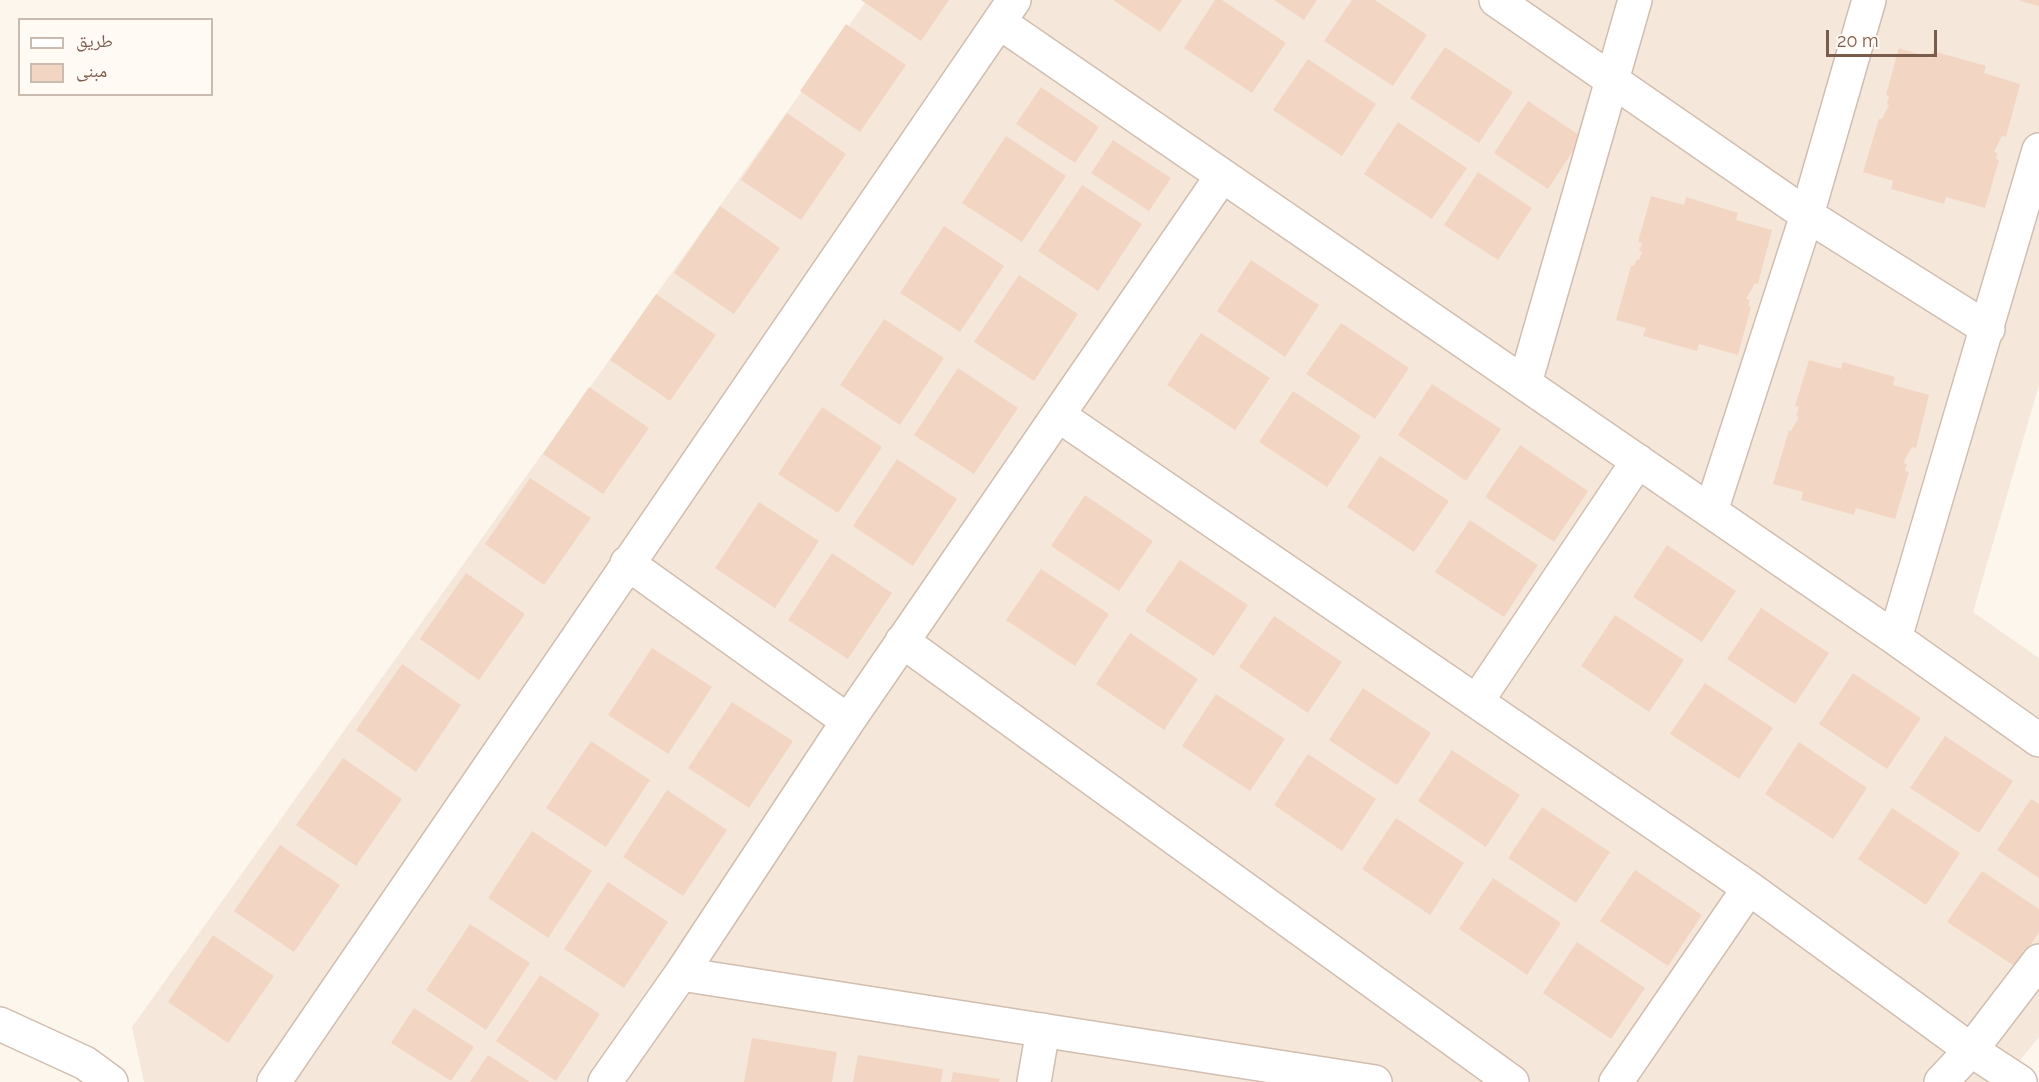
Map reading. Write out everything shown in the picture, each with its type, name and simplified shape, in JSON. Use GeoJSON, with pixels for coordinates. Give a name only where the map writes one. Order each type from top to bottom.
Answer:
{"type":"FeatureCollection","features":[{"type":"Feature","properties":{"kind":"street"},"geometry":{"type":"LineString","coordinates":[[1496,0],[1806,216],[1988,329]]}},
{"type":"Feature","properties":{"kind":"street"},"geometry":{"type":"LineString","coordinates":[[1525,383],[1635,0]]}},
{"type":"Feature","properties":{"kind":"street"},"geometry":{"type":"LineString","coordinates":[[1711,512],[1806,216],[1869,0]]}},
{"type":"Feature","properties":{"kind":"street"},"geometry":{"type":"LineString","coordinates":[[274,1082],[627,563],[1007,11],[1222,176],[1895,638],[2039,740]]}},
{"type":"Feature","properties":{"kind":"street"},"geometry":{"type":"LineString","coordinates":[[1895,638],[2039,150]]}},
{"type":"Feature","properties":{"kind":"street"},"geometry":{"type":"LineString","coordinates":[[605,1082],[681,974],[902,641],[1222,176]]}},
{"type":"Feature","properties":{"kind":"street"},"geometry":{"type":"LineString","coordinates":[[1058,415],[1749,888],[1971,1050],[2020,1082]]}},
{"type":"Feature","properties":{"kind":"street"},"geometry":{"type":"LineString","coordinates":[[1477,701],[1638,461]]}},
{"type":"Feature","properties":{"kind":"street"},"geometry":{"type":"LineString","coordinates":[[627,563],[848,721]]}},
{"type":"Feature","properties":{"kind":"street"},"geometry":{"type":"LineString","coordinates":[[902,641],[1512,1082]]}},
{"type":"Feature","properties":{"kind":"street"},"geometry":{"type":"LineString","coordinates":[[1616,1082],[1749,888]]}},
{"type":"Feature","properties":{"kind":"street"},"geometry":{"type":"LineString","coordinates":[[1941,1082],[1971,1050],[2039,961]]}},
{"type":"Feature","properties":{"kind":"street"},"geometry":{"type":"LineString","coordinates":[[681,974],[1375,1082]]}},
{"type":"Feature","properties":{"kind":"street"},"geometry":{"type":"LineString","coordinates":[[0,1023],[85,1064],[111,1082]]}},
{"type":"Feature","properties":{"kind":"street"},"geometry":{"type":"LineString","coordinates":[[1034,1082],[1043,1030]]}},
{"type":"Feature","properties":{"kind":"shaded area"},"geometry":{"type":"Polygon","coordinates":[[[867,0],[2039,0],[2039,385],[1973,612],[2039,658],[2039,1037],[2002,1082],[144,1082],[132,1027],[867,0]]]}},
{"type":"Feature","properties":{"kind":"building"},"geometry":{"type":"Polygon","coordinates":[[[861,0],[949,0],[921,41],[861,0]]]}},
{"type":"Feature","properties":{"kind":"building"},"geometry":{"type":"Polygon","coordinates":[[[1113,0],[1182,0],[1160,32],[1113,0]]]}},
{"type":"Feature","properties":{"kind":"building"},"geometry":{"type":"Polygon","coordinates":[[[1215,0],[1222,0],[1286,43],[1252,93],[1184,48],[1215,0]]]}},
{"type":"Feature","properties":{"kind":"building"},"geometry":{"type":"Polygon","coordinates":[[[1274,0],[1317,0],[1304,20],[1274,0]]]}},
{"type":"Feature","properties":{"kind":"building"},"geometry":{"type":"Polygon","coordinates":[[[1352,0],[1375,0],[1427,35],[1393,86],[1324,41],[1352,0]]]}},
{"type":"Feature","properties":{"kind":"building"},"geometry":{"type":"Polygon","coordinates":[[[2039,0],[2039,6],[2020,1],[2039,0]]]}},
{"type":"Feature","properties":{"kind":"building"},"geometry":{"type":"Polygon","coordinates":[[[846,24],[906,65],[860,132],[800,91],[846,24]]]}},
{"type":"Feature","properties":{"kind":"building"},"geometry":{"type":"Polygon","coordinates":[[[1445,47],[1513,92],[1479,143],[1410,98],[1445,47]]]}},
{"type":"Feature","properties":{"kind":"building"},"geometry":{"type":"Polygon","coordinates":[[[1899,48],[1931,58],[1933,51],[1986,66],[1984,73],[2020,84],[2006,137],[2002,136],[1994,152],[1997,153],[1996,159],[1999,160],[1985,208],[1946,197],[1944,204],[1891,189],[1893,181],[1863,172],[1879,119],[1882,119],[1889,105],[1887,104],[1889,96],[1886,95],[1899,48]]]}},
{"type":"Feature","properties":{"kind":"building"},"geometry":{"type":"Polygon","coordinates":[[[1308,59],[1376,104],[1342,156],[1273,110],[1308,59]]]}},
{"type":"Feature","properties":{"kind":"building"},"geometry":{"type":"Polygon","coordinates":[[[1041,87],[1099,127],[1075,163],[1016,124],[1041,87]]]}},
{"type":"Feature","properties":{"kind":"building"},"geometry":{"type":"Polygon","coordinates":[[[1528,101],[1582,137],[1548,189],[1494,153],[1528,101]]]}},
{"type":"Feature","properties":{"kind":"building"},"geometry":{"type":"Polygon","coordinates":[[[787,113],[846,154],[801,220],[741,180],[787,113]]]}},
{"type":"Feature","properties":{"kind":"building"},"geometry":{"type":"Polygon","coordinates":[[[1398,122],[1467,168],[1432,219],[1364,174],[1398,122]]]}},
{"type":"Feature","properties":{"kind":"building"},"geometry":{"type":"Polygon","coordinates":[[[1006,136],[1066,176],[1022,242],[962,203],[1006,136]]]}},
{"type":"Feature","properties":{"kind":"building"},"geometry":{"type":"Polygon","coordinates":[[[1113,140],[1171,178],[1149,211],[1091,173],[1113,140]]]}},
{"type":"Feature","properties":{"kind":"building"},"geometry":{"type":"Polygon","coordinates":[[[1478,172],[1532,208],[1498,260],[1444,225],[1478,172]]]}},
{"type":"Feature","properties":{"kind":"building"},"geometry":{"type":"Polygon","coordinates":[[[1082,185],[1142,224],[1098,291],[1038,251],[1082,185]]]}},
{"type":"Feature","properties":{"kind":"building"},"geometry":{"type":"Polygon","coordinates":[[[1651,196],[1684,205],[1686,197],[1738,213],[1736,220],[1772,230],[1758,284],[1755,283],[1746,299],[1750,300],[1748,306],[1751,307],[1738,355],[1699,344],[1697,351],[1643,336],[1646,328],[1616,320],[1631,266],[1634,266],[1637,259],[1639,260],[1642,252],[1639,251],[1642,243],[1638,242],[1651,196]]]}},
{"type":"Feature","properties":{"kind":"building"},"geometry":{"type":"Polygon","coordinates":[[[720,206],[780,248],[734,314],[674,273],[720,206]]]}},
{"type":"Feature","properties":{"kind":"building"},"geometry":{"type":"Polygon","coordinates":[[[944,226],[1004,266],[960,332],[900,293],[944,226]]]}},
{"type":"Feature","properties":{"kind":"building"},"geometry":{"type":"Polygon","coordinates":[[[1251,260],[1319,305],[1285,357],[1217,311],[1251,260]]]}},
{"type":"Feature","properties":{"kind":"building"},"geometry":{"type":"Polygon","coordinates":[[[1019,275],[1078,314],[1034,381],[974,342],[1019,275]]]}},
{"type":"Feature","properties":{"kind":"building"},"geometry":{"type":"Polygon","coordinates":[[[656,294],[716,335],[670,401],[610,360],[656,294]]]}},
{"type":"Feature","properties":{"kind":"building"},"geometry":{"type":"Polygon","coordinates":[[[884,319],[944,358],[900,425],[840,385],[884,319]]]}},
{"type":"Feature","properties":{"kind":"building"},"geometry":{"type":"Polygon","coordinates":[[[1341,323],[1409,368],[1375,419],[1306,374],[1341,323]]]}},
{"type":"Feature","properties":{"kind":"building"},"geometry":{"type":"Polygon","coordinates":[[[1201,333],[1270,378],[1235,430],[1167,385],[1201,333]]]}},
{"type":"Feature","properties":{"kind":"building"},"geometry":{"type":"Polygon","coordinates":[[[1809,360],[1841,369],[1843,362],[1895,377],[1893,385],[1929,395],[1916,448],[1912,447],[1903,463],[1907,464],[1905,471],[1909,472],[1895,519],[1856,508],[1854,515],[1801,500],[1803,492],[1773,484],[1789,430],[1791,431],[1799,417],[1796,416],[1799,407],[1795,406],[1809,360]]]}},
{"type":"Feature","properties":{"kind":"building"},"geometry":{"type":"Polygon","coordinates":[[[958,368],[1018,408],[974,474],[914,435],[958,368]]]}},
{"type":"Feature","properties":{"kind":"building"},"geometry":{"type":"Polygon","coordinates":[[[1432,384],[1501,429],[1466,481],[1398,435],[1432,384]]]}},
{"type":"Feature","properties":{"kind":"building"},"geometry":{"type":"Polygon","coordinates":[[[589,387],[649,428],[603,494],[543,454],[589,387]]]}},
{"type":"Feature","properties":{"kind":"building"},"geometry":{"type":"Polygon","coordinates":[[[1293,391],[1361,436],[1327,487],[1259,442],[1293,391]]]}},
{"type":"Feature","properties":{"kind":"building"},"geometry":{"type":"Polygon","coordinates":[[[822,407],[882,447],[838,513],[778,474],[822,407]]]}},
{"type":"Feature","properties":{"kind":"building"},"geometry":{"type":"Polygon","coordinates":[[[1520,445],[1588,491],[1554,542],[1485,497],[1520,445]]]}},
{"type":"Feature","properties":{"kind":"building"},"geometry":{"type":"Polygon","coordinates":[[[1380,456],[1449,501],[1414,552],[1347,507],[1380,456]]]}},
{"type":"Feature","properties":{"kind":"building"},"geometry":{"type":"Polygon","coordinates":[[[897,459],[957,499],[913,566],[853,526],[897,459]]]}},
{"type":"Feature","properties":{"kind":"building"},"geometry":{"type":"Polygon","coordinates":[[[530,478],[591,518],[544,585],[485,544],[530,478]]]}},
{"type":"Feature","properties":{"kind":"building"},"geometry":{"type":"Polygon","coordinates":[[[1085,495],[1153,541],[1119,591],[1051,546],[1085,495]]]}},
{"type":"Feature","properties":{"kind":"building"},"geometry":{"type":"Polygon","coordinates":[[[759,502],[819,541],[775,608],[715,568],[759,502]]]}},
{"type":"Feature","properties":{"kind":"building"},"geometry":{"type":"Polygon","coordinates":[[[1470,520],[1538,565],[1504,617],[1435,572],[1470,520]]]}},
{"type":"Feature","properties":{"kind":"building"},"geometry":{"type":"Polygon","coordinates":[[[1667,545],[1736,591],[1702,642],[1633,597],[1667,545]]]}},
{"type":"Feature","properties":{"kind":"building"},"geometry":{"type":"Polygon","coordinates":[[[832,553],[892,593],[848,659],[788,620],[832,553]]]}},
{"type":"Feature","properties":{"kind":"building"},"geometry":{"type":"Polygon","coordinates":[[[1180,560],[1248,605],[1214,656],[1145,611],[1180,560]]]}},
{"type":"Feature","properties":{"kind":"building"},"geometry":{"type":"Polygon","coordinates":[[[1041,569],[1109,614],[1075,666],[1006,620],[1041,569]]]}},
{"type":"Feature","properties":{"kind":"building"},"geometry":{"type":"Polygon","coordinates":[[[466,573],[525,614],[479,680],[420,639],[466,573]]]}},
{"type":"Feature","properties":{"kind":"building"},"geometry":{"type":"Polygon","coordinates":[[[1761,608],[1829,653],[1795,704],[1727,659],[1761,608]]]}},
{"type":"Feature","properties":{"kind":"building"},"geometry":{"type":"Polygon","coordinates":[[[1615,615],[1684,660],[1649,712],[1581,666],[1615,615]]]}},
{"type":"Feature","properties":{"kind":"building"},"geometry":{"type":"Polygon","coordinates":[[[1274,616],[1342,662],[1308,713],[1239,667],[1274,616]]]}},
{"type":"Feature","properties":{"kind":"building"},"geometry":{"type":"Polygon","coordinates":[[[1130,633],[1198,679],[1164,730],[1096,684],[1130,633]]]}},
{"type":"Feature","properties":{"kind":"building"},"geometry":{"type":"Polygon","coordinates":[[[652,648],[712,687],[668,754],[608,715],[652,648]]]}},
{"type":"Feature","properties":{"kind":"building"},"geometry":{"type":"Polygon","coordinates":[[[402,664],[461,705],[416,772],[356,730],[402,664]]]}},
{"type":"Feature","properties":{"kind":"building"},"geometry":{"type":"Polygon","coordinates":[[[1853,673],[1921,718],[1887,769],[1819,724],[1853,673]]]}},
{"type":"Feature","properties":{"kind":"building"},"geometry":{"type":"Polygon","coordinates":[[[1705,683],[1773,728],[1739,779],[1670,734],[1705,683]]]}},
{"type":"Feature","properties":{"kind":"building"},"geometry":{"type":"Polygon","coordinates":[[[1363,688],[1431,733],[1397,785],[1329,740],[1363,688]]]}},
{"type":"Feature","properties":{"kind":"building"},"geometry":{"type":"Polygon","coordinates":[[[1216,694],[1285,739],[1250,791],[1182,746],[1216,694]]]}},
{"type":"Feature","properties":{"kind":"building"},"geometry":{"type":"Polygon","coordinates":[[[732,702],[793,741],[749,808],[688,768],[732,702]]]}},
{"type":"Feature","properties":{"kind":"building"},"geometry":{"type":"Polygon","coordinates":[[[1945,736],[2013,781],[1979,833],[1910,788],[1945,736]]]}},
{"type":"Feature","properties":{"kind":"building"},"geometry":{"type":"Polygon","coordinates":[[[591,741],[650,780],[606,847],[546,808],[591,741]]]}},
{"type":"Feature","properties":{"kind":"building"},"geometry":{"type":"Polygon","coordinates":[[[1799,742],[1867,788],[1833,839],[1765,794],[1799,742]]]}},
{"type":"Feature","properties":{"kind":"building"},"geometry":{"type":"Polygon","coordinates":[[[1452,750],[1520,795],[1486,847],[1418,801],[1452,750]]]}},
{"type":"Feature","properties":{"kind":"building"},"geometry":{"type":"Polygon","coordinates":[[[1308,754],[1376,799],[1342,851],[1274,805],[1308,754]]]}},
{"type":"Feature","properties":{"kind":"building"},"geometry":{"type":"Polygon","coordinates":[[[343,758],[402,799],[356,866],[296,825],[343,758]]]}},
{"type":"Feature","properties":{"kind":"building"},"geometry":{"type":"Polygon","coordinates":[[[667,790],[727,830],[683,896],[623,857],[667,790]]]}},
{"type":"Feature","properties":{"kind":"building"},"geometry":{"type":"Polygon","coordinates":[[[2031,799],[2039,804],[2039,878],[1997,850],[2031,799]]]}},
{"type":"Feature","properties":{"kind":"building"},"geometry":{"type":"Polygon","coordinates":[[[1542,807],[1610,852],[1576,903],[1508,858],[1542,807]]]}},
{"type":"Feature","properties":{"kind":"building"},"geometry":{"type":"Polygon","coordinates":[[[1892,808],[1960,853],[1926,905],[1858,859],[1892,808]]]}},
{"type":"Feature","properties":{"kind":"building"},"geometry":{"type":"Polygon","coordinates":[[[1396,818],[1464,863],[1430,915],[1362,869],[1396,818]]]}},
{"type":"Feature","properties":{"kind":"building"},"geometry":{"type":"Polygon","coordinates":[[[532,831],[592,871],[548,938],[488,898],[532,831]]]}},
{"type":"Feature","properties":{"kind":"building"},"geometry":{"type":"Polygon","coordinates":[[[280,845],[340,885],[294,952],[234,911],[280,845]]]}},
{"type":"Feature","properties":{"kind":"building"},"geometry":{"type":"Polygon","coordinates":[[[1635,870],[1702,915],[1668,966],[1600,921],[1635,870]]]}},
{"type":"Feature","properties":{"kind":"building"},"geometry":{"type":"Polygon","coordinates":[[[1982,871],[2039,909],[2039,932],[2016,967],[1947,922],[1982,871]]]}},
{"type":"Feature","properties":{"kind":"building"},"geometry":{"type":"Polygon","coordinates":[[[1493,878],[1561,923],[1527,975],[1459,929],[1493,878]]]}},
{"type":"Feature","properties":{"kind":"building"},"geometry":{"type":"Polygon","coordinates":[[[608,882],[668,922],[624,988],[564,949],[608,882]]]}},
{"type":"Feature","properties":{"kind":"building"},"geometry":{"type":"Polygon","coordinates":[[[470,924],[530,963],[486,1030],[426,990],[470,924]]]}},
{"type":"Feature","properties":{"kind":"building"},"geometry":{"type":"Polygon","coordinates":[[[213,935],[274,976],[228,1043],[168,1002],[213,935]]]}},
{"type":"Feature","properties":{"kind":"building"},"geometry":{"type":"Polygon","coordinates":[[[1577,942],[1645,988],[1611,1039],[1543,993],[1577,942]]]}},
{"type":"Feature","properties":{"kind":"building"},"geometry":{"type":"Polygon","coordinates":[[[540,975],[600,1014],[556,1081],[496,1041],[540,975]]]}},
{"type":"Feature","properties":{"kind":"building"},"geometry":{"type":"Polygon","coordinates":[[[414,1008],[474,1047],[451,1081],[391,1043],[414,1008]]]}},
{"type":"Feature","properties":{"kind":"building"},"geometry":{"type":"Polygon","coordinates":[[[752,1038],[837,1052],[832,1082],[744,1082],[752,1038]]]}},
{"type":"Feature","properties":{"kind":"building"},"geometry":{"type":"Polygon","coordinates":[[[488,1055],[530,1082],[470,1082],[488,1055]]]}},
{"type":"Feature","properties":{"kind":"building"},"geometry":{"type":"Polygon","coordinates":[[[858,1055],[943,1069],[941,1082],[853,1082],[858,1055]]]}},
{"type":"Feature","properties":{"kind":"building"},"geometry":{"type":"Polygon","coordinates":[[[953,1072],[1000,1079],[999,1082],[951,1082],[953,1072]]]}}]}
